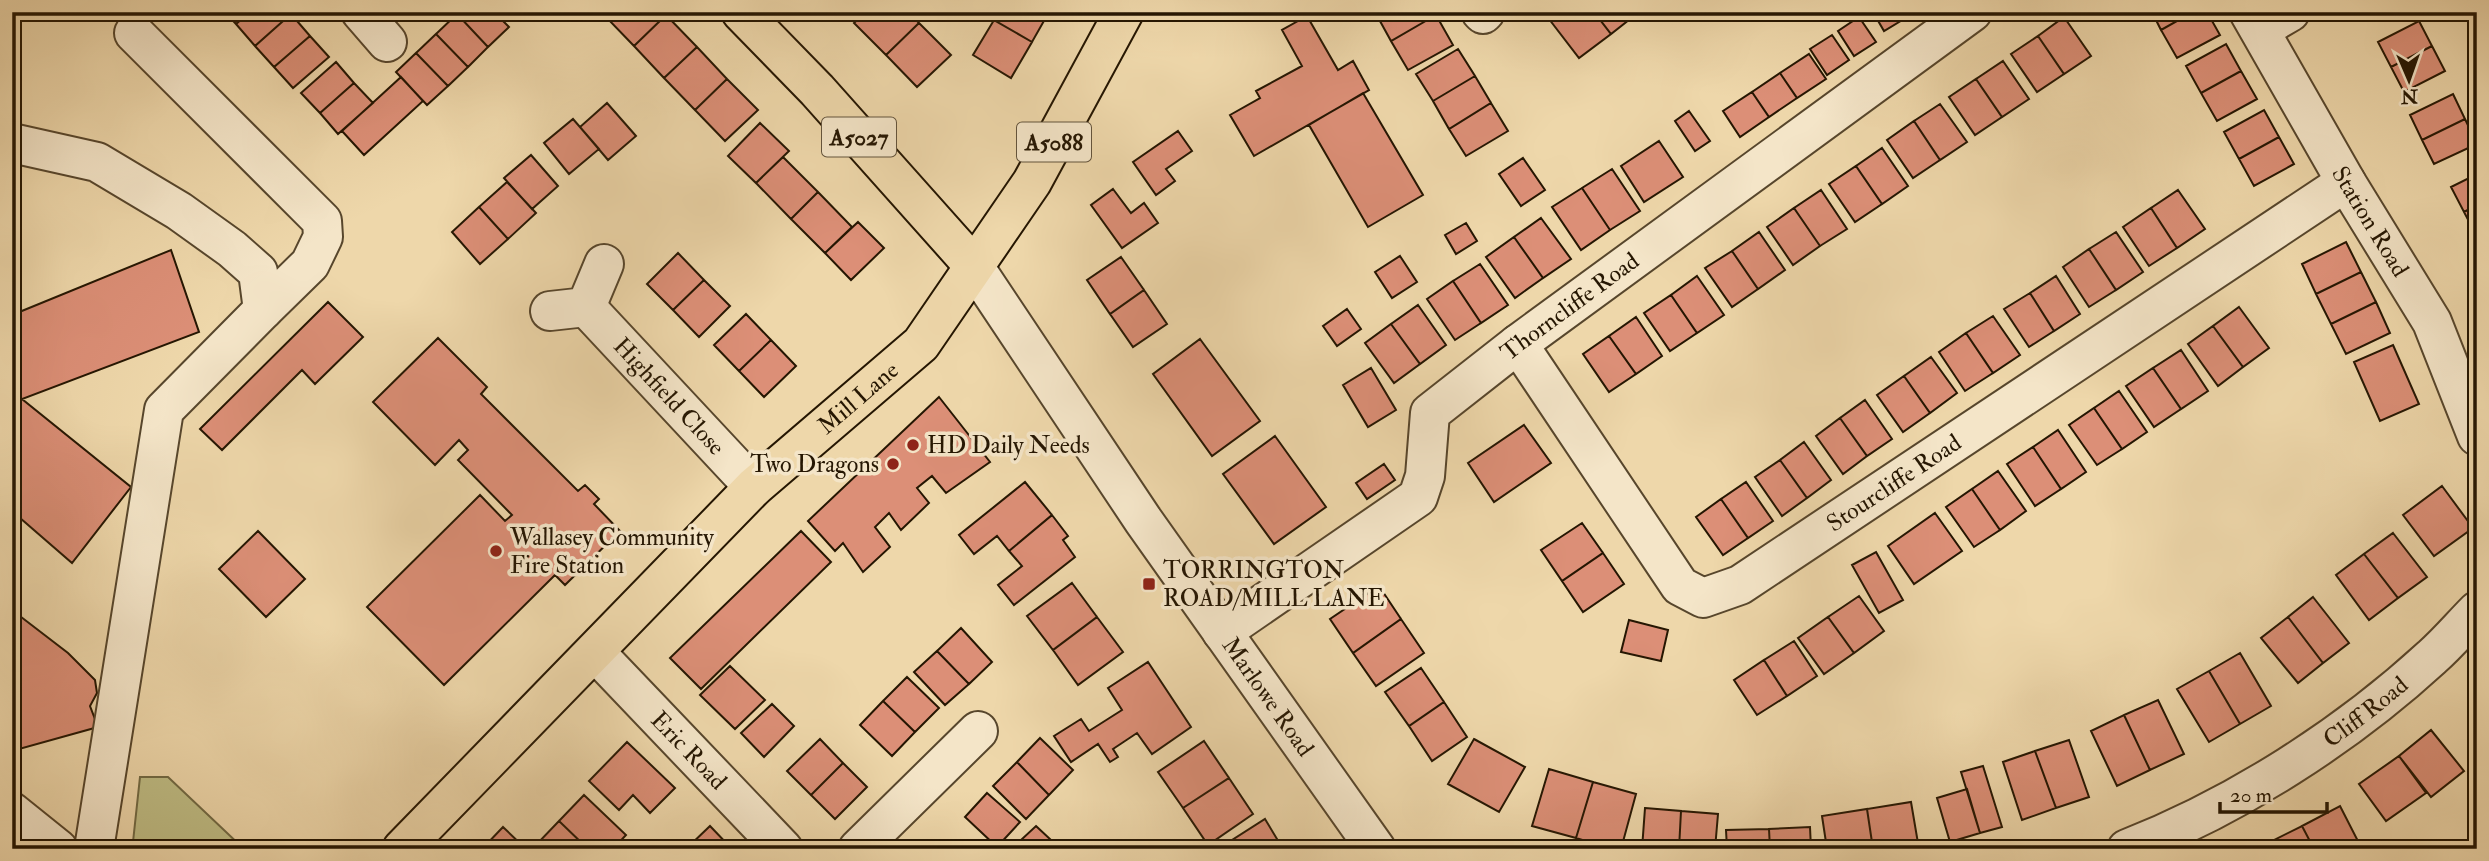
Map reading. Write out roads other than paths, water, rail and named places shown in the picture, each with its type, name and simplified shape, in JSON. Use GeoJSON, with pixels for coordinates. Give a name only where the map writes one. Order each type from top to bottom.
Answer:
{"type":"FeatureCollection","features":[{"type":"Feature","properties":{"kind":"main road","name":"A5027"},"geometry":{"type":"LineString","coordinates":[[741,12],[817,90],[973,265]]}},
{"type":"Feature","properties":{"kind":"main road","name":"Mill Lane"},"geometry":{"type":"LineString","coordinates":[[402,849],[754,487],[921,344],[1032,182],[1124,12]]}},
{"type":"Feature","properties":{"kind":"street","name":"Thorncliffe Road"},"geometry":{"type":"LineString","coordinates":[[1222,632],[1418,497],[1425,476],[1430,413],[1518,344],[1972,12]]}},
{"type":"Feature","properties":{"kind":"street"},"geometry":{"type":"LineString","coordinates":[[362,13],[387,42]]}},
{"type":"Feature","properties":{"kind":"street","name":"Station Road"},"geometry":{"type":"LineString","coordinates":[[2267,18],[2346,182],[2432,322],[2477,436]]}},
{"type":"Feature","properties":{"kind":"street"},"geometry":{"type":"LineString","coordinates":[[94,849],[164,410],[310,264],[323,237],[322,221],[134,33]]}},
{"type":"Feature","properties":{"kind":"street"},"geometry":{"type":"LineString","coordinates":[[12,142],[97,162],[179,211],[232,249],[258,272],[263,310]]}},
{"type":"Feature","properties":{"kind":"street","name":"Stourcliffe Road"},"geometry":{"type":"LineString","coordinates":[[1518,344],[1680,586],[1703,598],[1740,585],[2346,182]]}},
{"type":"Feature","properties":{"kind":"street","name":"Highfield Close"},"geometry":{"type":"LineString","coordinates":[[604,264],[568,309],[754,487]]}},
{"type":"Feature","properties":{"kind":"street","name":"Marlowe Road"},"geometry":{"type":"LineString","coordinates":[[973,265],[1143,520],[1376,849]]}},
{"type":"Feature","properties":{"kind":"street","name":"Cliff Road"},"geometry":{"type":"LineString","coordinates":[[2127,849],[2245,793],[2335,736],[2432,657],[2477,611]]}},
{"type":"Feature","properties":{"kind":"street","name":"Eric Road"},"geometry":{"type":"LineString","coordinates":[[595,652],[783,849]]}},
{"type":"Feature","properties":{"kind":"street"},"geometry":{"type":"LineString","coordinates":[[858,849],[978,731]]}},
{"type":"Feature","properties":{"kind":"street"},"geometry":{"type":"LineString","coordinates":[[12,812],[58,849]]}},
{"type":"Feature","properties":{"kind":"place","name":"HD Daily Needs"},"geometry":{"type":"Point","coordinates":[913,445]}},
{"type":"Feature","properties":{"kind":"place","name":"Two Dragons"},"geometry":{"type":"Point","coordinates":[893,464]}},
{"type":"Feature","properties":{"kind":"place","name":"Wallasey Community Fire Station"},"geometry":{"type":"Point","coordinates":[496,551]}},
{"type":"Feature","properties":{"kind":"place","name":"TORRINGTON ROAD/MILL LANE"},"geometry":{"type":"Point","coordinates":[1149,584]}}]}
